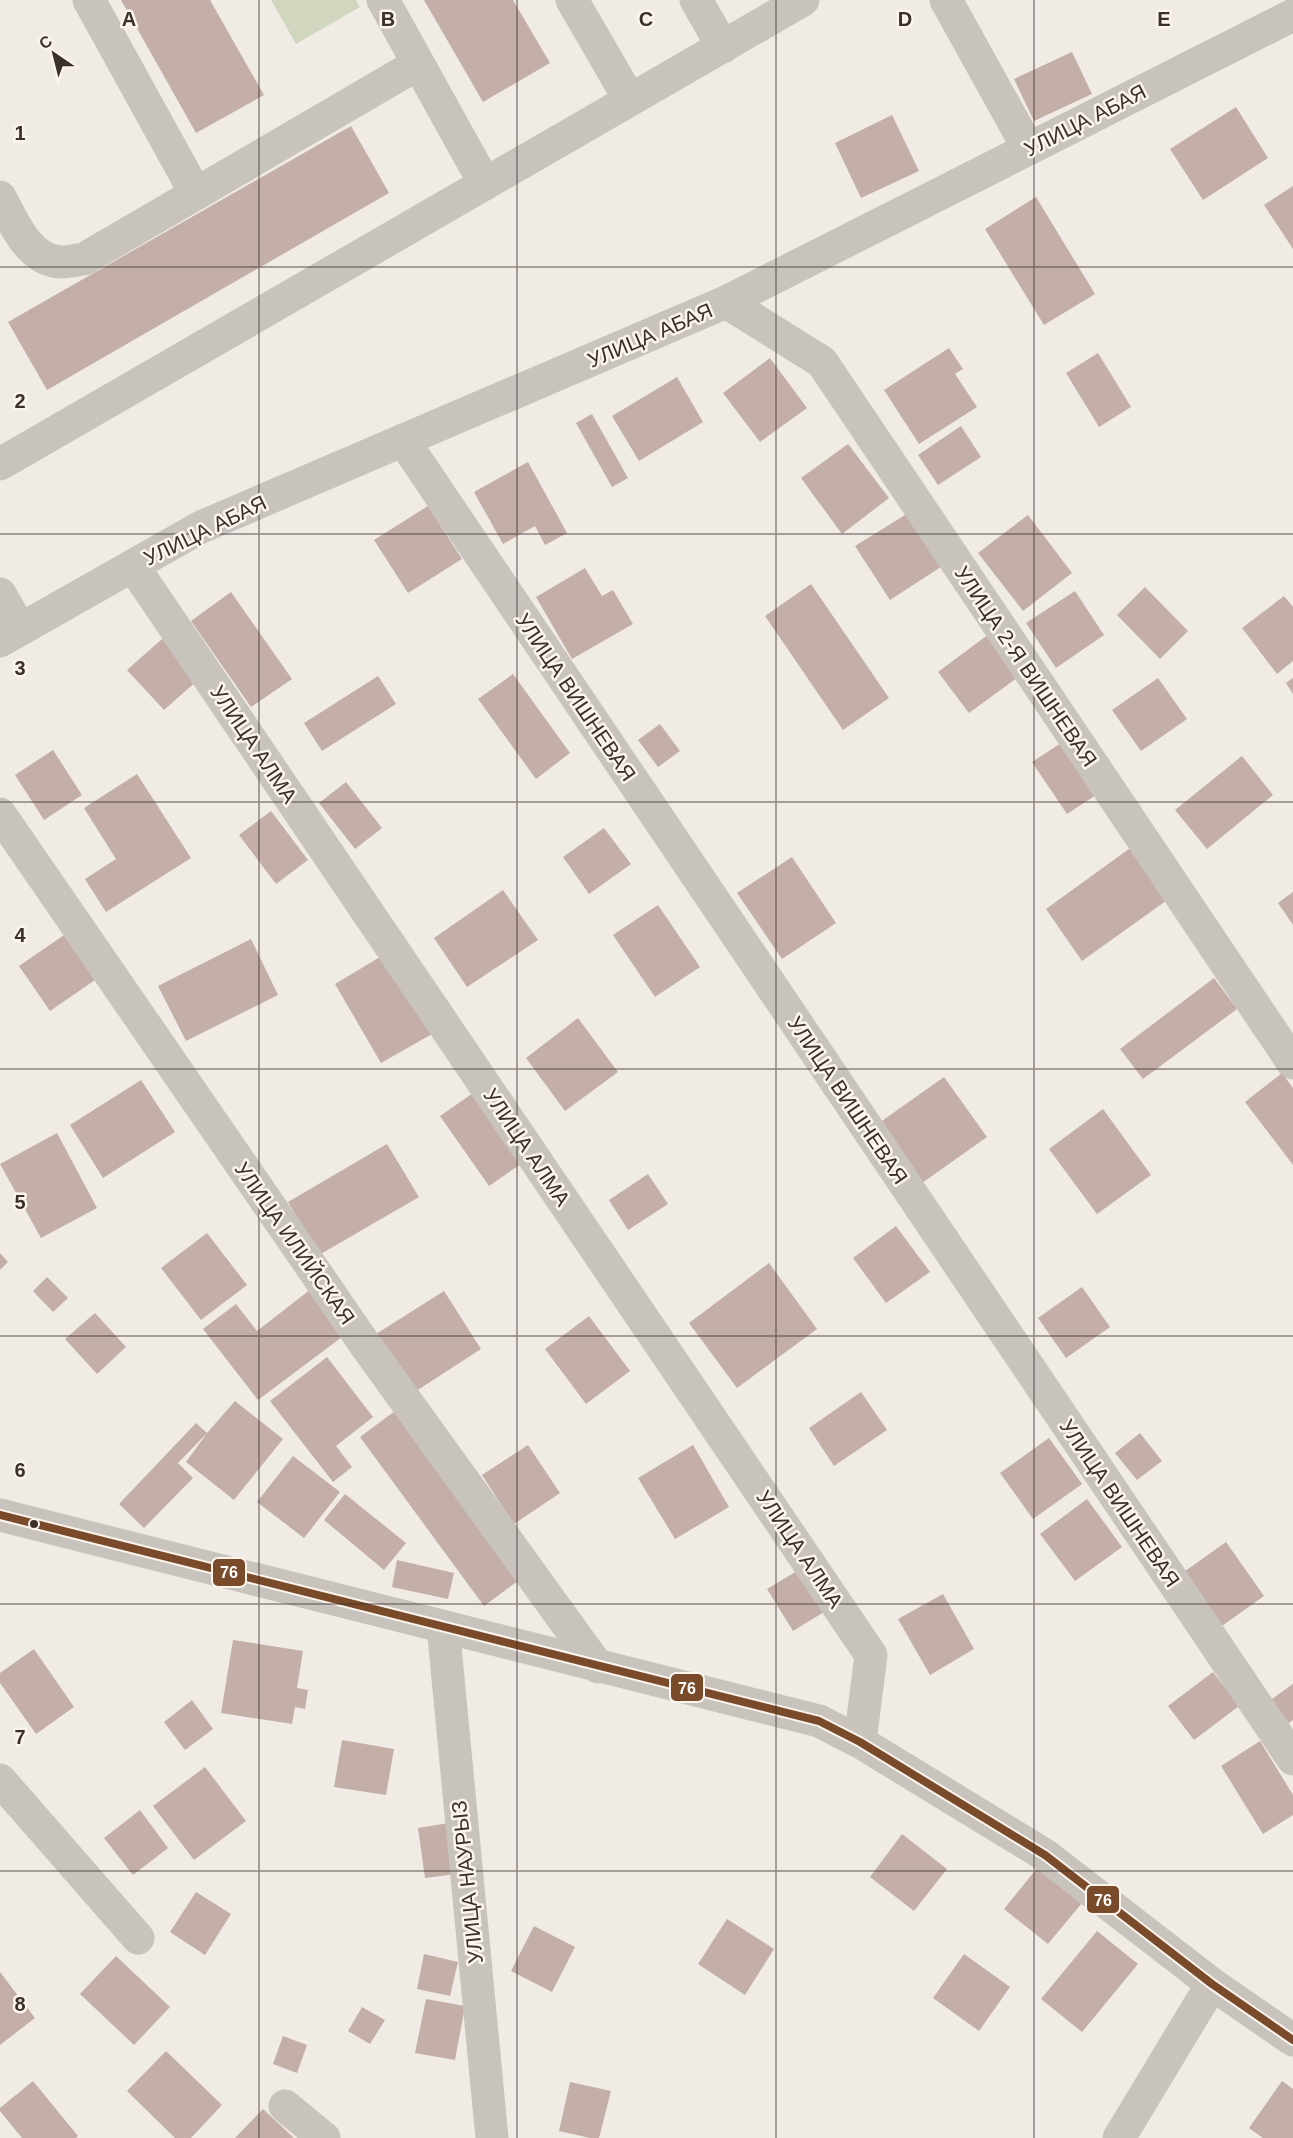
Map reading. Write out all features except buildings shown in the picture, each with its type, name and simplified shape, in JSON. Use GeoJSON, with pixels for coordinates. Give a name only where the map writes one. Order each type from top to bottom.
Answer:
{"type":"FeatureCollection","features":[{"type":"Feature","properties":{"kind":"street"},"geometry":{"type":"LineString","coordinates":[[89,0],[196,194]]}},
{"type":"Feature","properties":{"kind":"street"},"geometry":{"type":"LineString","coordinates":[[383,0],[485,184]]}},
{"type":"Feature","properties":{"kind":"street"},"geometry":{"type":"LineString","coordinates":[[572,0],[630,100]]}},
{"type":"Feature","properties":{"kind":"street"},"geometry":{"type":"LineString","coordinates":[[696,0],[723,46]]}},
{"type":"Feature","properties":{"kind":"street"},"geometry":{"type":"LineString","coordinates":[[0,464],[804,0]]}},
{"type":"Feature","properties":{"kind":"street"},"geometry":{"type":"LineString","coordinates":[[946,0],[1028,148]]}},
{"type":"Feature","properties":{"kind":"street","name":"УЛИЦА АБАЯ"},"geometry":{"type":"LineString","coordinates":[[10,635],[201,527],[726,302],[1293,15]]}},
{"type":"Feature","properties":{"kind":"street"},"geometry":{"type":"LineString","coordinates":[[0,197],[24,239],[42,256],[58,262],[84,259],[418,63]]}},
{"type":"Feature","properties":{"kind":"street","name":"УЛИЦА 2-Я ВИШНЕВАЯ"},"geometry":{"type":"LineString","coordinates":[[726,302],[822,363],[1293,1063]]}},
{"type":"Feature","properties":{"kind":"street","name":"УЛИЦА ВИШНЕВАЯ"},"geometry":{"type":"LineString","coordinates":[[403,440],[1293,1759]]}},
{"type":"Feature","properties":{"kind":"street","name":"УЛИЦА АЛМА"},"geometry":{"type":"LineString","coordinates":[[133,566],[871,1655],[860,1742]]}},
{"type":"Feature","properties":{"kind":"street"},"geometry":{"type":"LineString","coordinates":[[0,594],[10,635]]}},
{"type":"Feature","properties":{"kind":"street","name":"УЛИЦА ИЛИЙСКАЯ"},"geometry":{"type":"LineString","coordinates":[[0,814],[364,1343],[598,1667]]}},
{"type":"Feature","properties":{"kind":"street"},"geometry":{"type":"LineString","coordinates":[[0,1515],[819,1721],[860,1742],[1045,1855],[1212,1984],[1293,2040]]}},
{"type":"Feature","properties":{"kind":"street","name":"УЛИЦА НАУРЫЗ"},"geometry":{"type":"LineString","coordinates":[[442,1626],[492,2138]]}},
{"type":"Feature","properties":{"kind":"street"},"geometry":{"type":"LineString","coordinates":[[0,1780],[138,1938]]}},
{"type":"Feature","properties":{"kind":"street"},"geometry":{"type":"LineString","coordinates":[[1119,2138],[1212,1984]]}},
{"type":"Feature","properties":{"kind":"street"},"geometry":{"type":"LineString","coordinates":[[285,2106],[324,2138]]}},
{"type":"Feature","properties":{"kind":"green space"},"geometry":{"type":"Polygon","coordinates":[[[271,0],[356,0],[360,7],[296,44],[271,0]]]}},
{"type":"Feature","properties":{"kind":"transit line","name":"76"},"geometry":{"type":"LineString","coordinates":[[0,1515],[819,1721],[860,1742],[1045,1855],[1212,1984],[1293,2040]]}}]}
